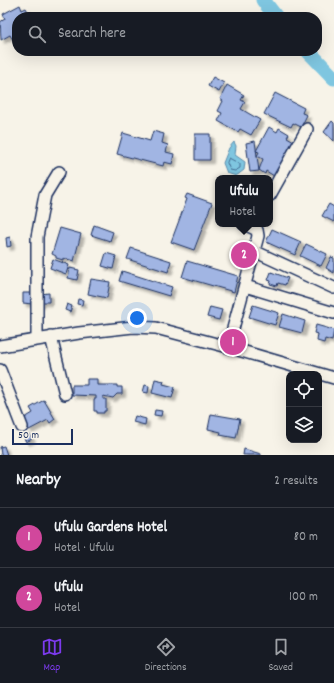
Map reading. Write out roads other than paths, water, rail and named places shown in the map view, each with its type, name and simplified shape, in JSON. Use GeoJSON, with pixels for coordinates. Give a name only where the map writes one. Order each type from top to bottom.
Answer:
{"type":"FeatureCollection","features":[{"type":"Feature","properties":{"kind":"street"},"geometry":{"type":"LineString","coordinates":[[273,190],[307,129]]}},
{"type":"Feature","properties":{"kind":"street"},"geometry":{"type":"LineString","coordinates":[[37,339],[37,237],[45,195],[59,172]]}},
{"type":"Feature","properties":{"kind":"street"},"geometry":{"type":"LineString","coordinates":[[228,347],[254,252],[258,231],[253,227]]}},
{"type":"Feature","properties":{"kind":"street"},"geometry":{"type":"LineString","coordinates":[[254,252],[334,288]]}},
{"type":"Feature","properties":{"kind":"street"},"geometry":{"type":"LineString","coordinates":[[245,286],[334,313]]}},
{"type":"Feature","properties":{"kind":"street"},"geometry":{"type":"LineString","coordinates":[[0,346],[52,337],[146,327],[166,330],[334,378]]}},
{"type":"Feature","properties":{"kind":"street"},"geometry":{"type":"LineString","coordinates":[[52,337],[65,394]]}},
{"type":"Feature","properties":{"kind":"street"},"geometry":{"type":"LineString","coordinates":[[0,370],[22,427]]}},
{"type":"Feature","properties":{"kind":"water"},"geometry":{"type":"Polygon","coordinates":[[[234,142],[236,146],[235,155],[245,162],[244,170],[237,175],[227,173],[223,163],[229,148],[234,142]]]}},
{"type":"Feature","properties":{"kind":"waterway"},"geometry":{"type":"LineString","coordinates":[[263,0],[272,12]]}},
{"type":"Feature","properties":{"kind":"waterway"},"geometry":{"type":"LineString","coordinates":[[313,56],[334,78]]}},
{"type":"Feature","properties":{"kind":"place","name":"Ufulu"},"geometry":{"type":"Point","coordinates":[244,255]}},
{"type":"Feature","properties":{"kind":"place","name":"Ufulu Gardens Hotel"},"geometry":{"type":"Point","coordinates":[233,342]}}]}
